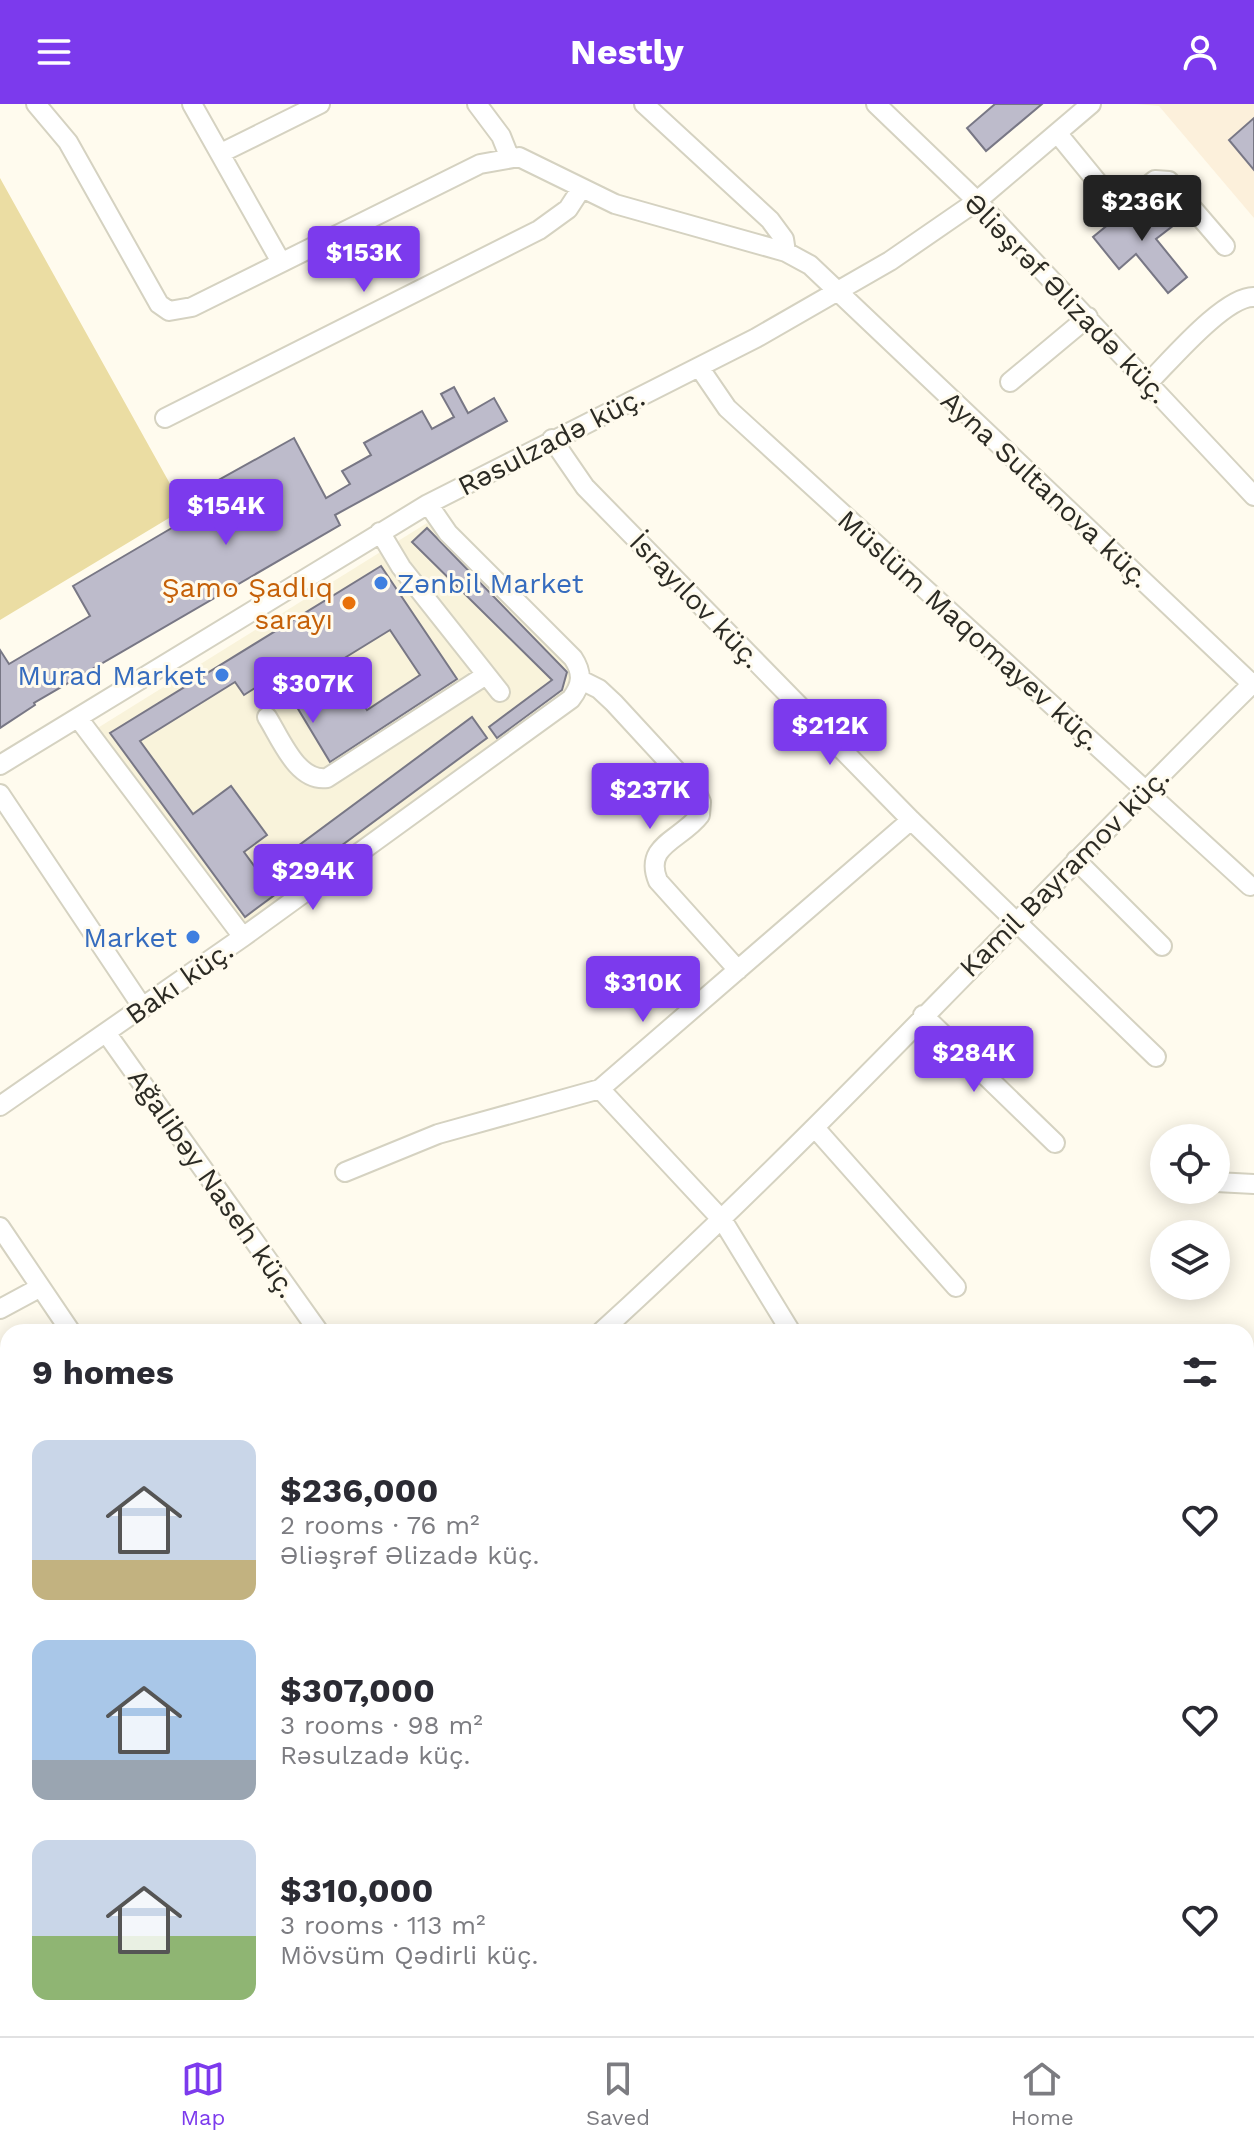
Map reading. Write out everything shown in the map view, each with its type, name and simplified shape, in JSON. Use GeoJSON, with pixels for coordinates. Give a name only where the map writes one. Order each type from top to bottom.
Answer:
{"type":"FeatureCollection","features":[{"type":"Feature","properties":{"kind":"street"},"geometry":{"type":"LineString","coordinates":[[36,104],[68,142],[159,304],[169,311],[192,307],[480,164],[509,156],[530,161],[581,189],[636,211],[786,252],[784,239],[770,220],[644,104]]}},
{"type":"Feature","properties":{"kind":"street"},"geometry":{"type":"LineString","coordinates":[[192,104],[281,262]]}},
{"type":"Feature","properties":{"kind":"street"},"geometry":{"type":"LineString","coordinates":[[221,153],[320,104]]}},
{"type":"Feature","properties":{"kind":"street"},"geometry":{"type":"LineString","coordinates":[[477,104],[501,136],[509,156]]}},
{"type":"Feature","properties":{"kind":"street","name":"Əliəşrəf Əlizadə küç."},"geometry":{"type":"LineString","coordinates":[[877,104],[977,201],[1254,496]]}},
{"type":"Feature","properties":{"kind":"street","name":"Rəsulzadə küç."},"geometry":{"type":"LineString","coordinates":[[0,765],[428,504],[838,293],[938,231],[1091,104]]}},
{"type":"Feature","properties":{"kind":"street"},"geometry":{"type":"LineString","coordinates":[[1058,134],[1112,200],[1124,204],[1155,180],[1169,181],[1225,246]]}},
{"type":"Feature","properties":{"kind":"street"},"geometry":{"type":"LineString","coordinates":[[165,418],[539,230],[568,209],[581,189]]}},
{"type":"Feature","properties":{"kind":"street","name":"Ayna Sultanova küç."},"geometry":{"type":"LineString","coordinates":[[786,252],[810,265],[1253,684]]}},
{"type":"Feature","properties":{"kind":"street"},"geometry":{"type":"LineString","coordinates":[[1149,382],[1224,309],[1242,296],[1254,297]]}},
{"type":"Feature","properties":{"kind":"street"},"geometry":{"type":"LineString","coordinates":[[1010,382],[1088,317]]}},
{"type":"Feature","properties":{"kind":"street","name":"Müslüm Maqomayev küç."},"geometry":{"type":"LineString","coordinates":[[699,367],[727,408],[1250,886]]}},
{"type":"Feature","properties":{"kind":"street","name":"İsrayılov küç."},"geometry":{"type":"LineString","coordinates":[[552,439],[585,487],[911,820],[1156,1057]]}},
{"type":"Feature","properties":{"kind":"street"},"geometry":{"type":"LineString","coordinates":[[428,504],[448,533],[573,658],[581,680],[599,689],[614,703],[697,793],[701,802],[700,815],[652,858],[652,867],[658,881],[738,970]]}},
{"type":"Feature","properties":{"kind":"street"},"geometry":{"type":"LineString","coordinates":[[380,532],[401,567],[500,692]]}},
{"type":"Feature","properties":{"kind":"street"},"geometry":{"type":"LineString","coordinates":[[267,717],[304,774],[315,780],[327,778],[486,675]]}},
{"type":"Feature","properties":{"kind":"street","name":"Bakı küç."},"geometry":{"type":"LineString","coordinates":[[0,1106],[107,1034],[571,699],[581,680]]}},
{"type":"Feature","properties":{"kind":"street","name":"Kamil Bayramov küç."},"geometry":{"type":"LineString","coordinates":[[610,1324],[723,1221],[816,1129],[923,1015],[1253,684]]}},
{"type":"Feature","properties":{"kind":"street"},"geometry":{"type":"LineString","coordinates":[[78,718],[243,937]]}},
{"type":"Feature","properties":{"kind":"street"},"geometry":{"type":"LineString","coordinates":[[0,794],[143,1008]]}},
{"type":"Feature","properties":{"kind":"street"},"geometry":{"type":"LineString","coordinates":[[345,1172],[438,1134],[600,1089],[911,820]]}},
{"type":"Feature","properties":{"kind":"street"},"geometry":{"type":"LineString","coordinates":[[1076,860],[1162,946]]}},
{"type":"Feature","properties":{"kind":"street"},"geometry":{"type":"LineString","coordinates":[[923,1015],[1055,1143]]}},
{"type":"Feature","properties":{"kind":"street","name":"Ağalibəy Naseh küç."},"geometry":{"type":"LineString","coordinates":[[107,1034],[313,1324]]}},
{"type":"Feature","properties":{"kind":"street"},"geometry":{"type":"LineString","coordinates":[[600,1089],[723,1221],[786,1324]]}},
{"type":"Feature","properties":{"kind":"street"},"geometry":{"type":"LineString","coordinates":[[816,1129],[956,1287]]}},
{"type":"Feature","properties":{"kind":"street"},"geometry":{"type":"LineString","coordinates":[[1230,1183],[1254,1184]]}},
{"type":"Feature","properties":{"kind":"street"},"geometry":{"type":"LineString","coordinates":[[0,1227],[65,1324]]}},
{"type":"Feature","properties":{"kind":"street"},"geometry":{"type":"LineString","coordinates":[[0,1309],[39,1288]]}},
{"type":"Feature","properties":{"kind":"shaded area"},"geometry":{"type":"Polygon","coordinates":[[[1136,104],[1254,104],[1254,218],[1159,106],[1136,104]]]}},
{"type":"Feature","properties":{"kind":"shaded area"},"geometry":{"type":"Polygon","coordinates":[[[0,178],[184,509],[0,620],[0,178]]]}},
{"type":"Feature","properties":{"kind":"shaded area"},"geometry":{"type":"Polygon","coordinates":[[[427,523],[571,664],[574,677],[568,691],[244,924],[96,729],[427,523]]]}},
{"type":"Feature","properties":{"kind":"building"},"geometry":{"type":"Polygon","coordinates":[[[995,104],[1042,104],[986,151],[967,128],[995,104]]]}},
{"type":"Feature","properties":{"kind":"building"},"geometry":{"type":"Polygon","coordinates":[[[1254,118],[1254,170],[1229,140],[1254,118]]]}},
{"type":"Feature","properties":{"kind":"building"},"geometry":{"type":"Polygon","coordinates":[[[1151,198],[1174,225],[1156,239],[1187,277],[1168,293],[1136,254],[1119,269],[1093,237],[1120,215],[1131,214],[1151,198]]]}},
{"type":"Feature","properties":{"kind":"building"},"geometry":{"type":"Polygon","coordinates":[[[454,387],[468,413],[494,398],[507,421],[335,515],[340,525],[34,703],[0,728],[0,650],[9,664],[90,616],[73,586],[199,512],[190,496],[294,438],[326,498],[350,484],[342,471],[371,455],[364,443],[422,411],[432,429],[454,417],[441,394],[454,387]]]}},
{"type":"Feature","properties":{"kind":"building"},"geometry":{"type":"Polygon","coordinates":[[[427,528],[567,672],[562,690],[497,738],[489,727],[552,680],[412,542],[427,528]]]}},
{"type":"Feature","properties":{"kind":"building"},"geometry":{"type":"Polygon","coordinates":[[[381,566],[457,679],[330,762],[277,674],[244,695],[235,682],[140,741],[193,814],[231,786],[267,835],[244,852],[260,874],[472,717],[487,738],[245,917],[110,733],[381,566]],[[390,630],[338,662],[367,710],[420,675],[390,630]]]}},
{"type":"Feature","properties":{"kind":"place","name":"Zənbil Market"},"geometry":{"type":"Point","coordinates":[381,583]}},
{"type":"Feature","properties":{"kind":"place","name":"Şamo Şadlıq sarayı"},"geometry":{"type":"Point","coordinates":[349,603]}},
{"type":"Feature","properties":{"kind":"place","name":"Murad Market"},"geometry":{"type":"Point","coordinates":[222,675]}},
{"type":"Feature","properties":{"kind":"place","name":"Market"},"geometry":{"type":"Point","coordinates":[193,937]}}]}
